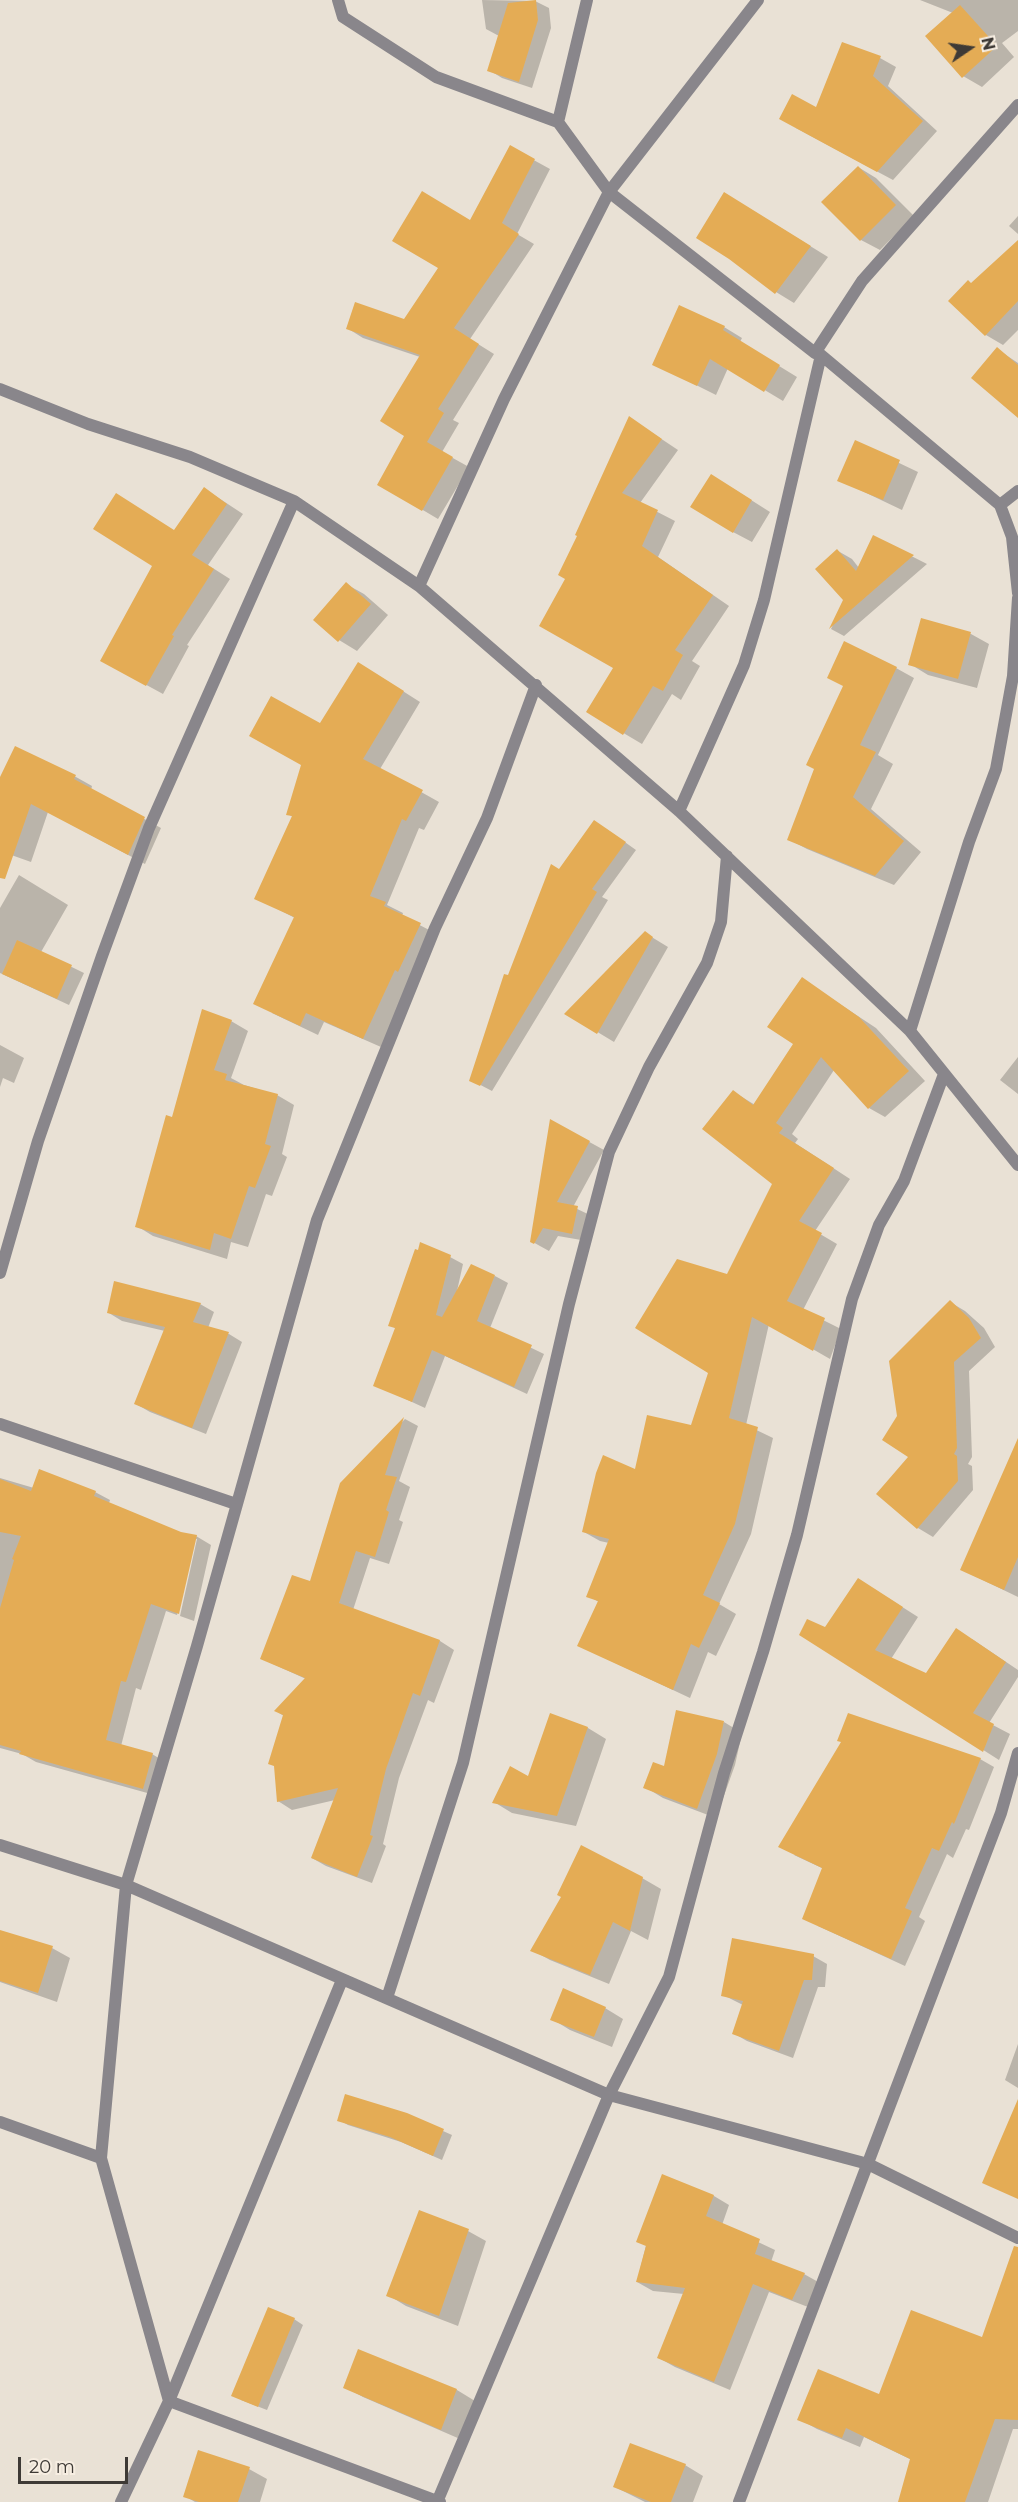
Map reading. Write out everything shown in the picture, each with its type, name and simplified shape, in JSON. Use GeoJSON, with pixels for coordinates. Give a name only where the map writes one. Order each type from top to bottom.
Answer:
{"type":"FeatureCollection","features":[{"type":"Feature","properties":{"kind":"street"},"geometry":{"type":"LineString","coordinates":[[338,0],[344,17],[436,77],[558,122],[609,192],[818,354],[1000,505],[1012,537],[1018,593]]}},
{"type":"Feature","properties":{"kind":"street"},"geometry":{"type":"LineString","coordinates":[[558,122],[587,0]]}},
{"type":"Feature","properties":{"kind":"street"},"geometry":{"type":"LineString","coordinates":[[419,586],[504,399],[609,192],[758,0]]}},
{"type":"Feature","properties":{"kind":"street"},"geometry":{"type":"LineString","coordinates":[[680,811],[744,665],[764,600],[818,354],[862,281],[1018,105]]}},
{"type":"Feature","properties":{"kind":"street"},"geometry":{"type":"LineString","coordinates":[[0,389],[88,424],[190,457],[294,501],[419,586],[680,811],[910,1031],[1018,1165]]}},
{"type":"Feature","properties":{"kind":"street"},"geometry":{"type":"LineString","coordinates":[[1000,505],[1018,491]]}},
{"type":"Feature","properties":{"kind":"street"},"geometry":{"type":"LineString","coordinates":[[0,1273],[38,1141],[149,828],[294,501]]}},
{"type":"Feature","properties":{"kind":"street"},"geometry":{"type":"LineString","coordinates":[[910,1031],[969,842],[996,769],[1013,676],[1018,598]]}},
{"type":"Feature","properties":{"kind":"street"},"geometry":{"type":"LineString","coordinates":[[170,2401],[101,2158],[126,1885],[194,1658],[317,1220],[435,928],[487,818],[536,685]]}},
{"type":"Feature","properties":{"kind":"street"},"geometry":{"type":"LineString","coordinates":[[387,1998],[463,1763],[566,1315],[609,1152],[650,1067],[707,963],[721,922],[727,856]]}},
{"type":"Feature","properties":{"kind":"street"},"geometry":{"type":"LineString","coordinates":[[170,2401],[438,2502],[609,2095],[669,1977],[724,1773],[763,1652],[797,1535],[852,1299],[879,1225],[904,1181],[944,1074]]}},
{"type":"Feature","properties":{"kind":"street"},"geometry":{"type":"LineString","coordinates":[[0,1424],[236,1504]]}},
{"type":"Feature","properties":{"kind":"street"},"geometry":{"type":"LineString","coordinates":[[739,2502],[1001,1813],[1018,1753]]}},
{"type":"Feature","properties":{"kind":"street"},"geometry":{"type":"LineString","coordinates":[[0,1845],[126,1885],[609,2095],[868,2164],[1018,2238]]}},
{"type":"Feature","properties":{"kind":"street"},"geometry":{"type":"LineString","coordinates":[[121,2502],[170,2401],[342,1980]]}},
{"type":"Feature","properties":{"kind":"street"},"geometry":{"type":"LineString","coordinates":[[0,2122],[101,2158]]}},
{"type":"Feature","properties":{"kind":"building"},"geometry":{"type":"Polygon","coordinates":[[[536,0],[538,20],[519,82],[487,71],[508,3],[536,0]]]}},
{"type":"Feature","properties":{"kind":"building"},"geometry":{"type":"Polygon","coordinates":[[[960,5],[997,46],[962,78],[925,36],[960,5]]]}},
{"type":"Feature","properties":{"kind":"building"},"geometry":{"type":"Polygon","coordinates":[[[842,42],[881,56],[873,76],[923,121],[877,172],[779,119],[792,94],[816,107],[842,42]]]}},
{"type":"Feature","properties":{"kind":"building"},"geometry":{"type":"Polygon","coordinates":[[[510,145],[535,159],[502,223],[519,234],[454,328],[479,344],[438,409],[444,413],[427,442],[453,457],[422,511],[377,485],[404,436],[380,421],[420,355],[346,329],[355,302],[404,319],[438,268],[392,241],[422,191],[470,220],[510,145]]]}},
{"type":"Feature","properties":{"kind":"building"},"geometry":{"type":"Polygon","coordinates":[[[858,166],[896,205],[860,241],[821,202],[858,166]]]}},
{"type":"Feature","properties":{"kind":"building"},"geometry":{"type":"Polygon","coordinates":[[[724,192],[811,246],[775,294],[729,259],[696,238],[724,192]]]}},
{"type":"Feature","properties":{"kind":"building"},"geometry":{"type":"Polygon","coordinates":[[[1018,240],[1018,301],[985,336],[948,301],[968,280],[971,283],[1018,240]]]}},
{"type":"Feature","properties":{"kind":"building"},"geometry":{"type":"Polygon","coordinates":[[[679,305],[725,326],[723,330],[780,365],[764,392],[710,359],[697,386],[652,365],[679,305]]]}},
{"type":"Feature","properties":{"kind":"building"},"geometry":{"type":"Polygon","coordinates":[[[997,347],[1018,365],[1018,418],[971,378],[997,347]]]}},
{"type":"Feature","properties":{"kind":"building"},"geometry":{"type":"Polygon","coordinates":[[[629,416],[662,439],[622,493],[658,510],[642,546],[713,595],[675,650],[683,655],[663,691],[653,686],[623,735],[586,712],[613,668],[539,626],[565,579],[558,575],[629,416]]]}},
{"type":"Feature","properties":{"kind":"building"},"geometry":{"type":"Polygon","coordinates":[[[855,440],[900,460],[883,500],[837,481],[855,440]]]}},
{"type":"Feature","properties":{"kind":"building"},"geometry":{"type":"Polygon","coordinates":[[[711,474],[752,500],[733,533],[690,507],[711,474]]]}},
{"type":"Feature","properties":{"kind":"building"},"geometry":{"type":"Polygon","coordinates":[[[204,487],[227,504],[192,555],[214,569],[172,635],[174,636],[146,686],[100,661],[152,566],[93,529],[116,493],[174,530],[204,487]]]}},
{"type":"Feature","properties":{"kind":"building"},"geometry":{"type":"Polygon","coordinates":[[[873,535],[914,555],[829,629],[843,600],[815,569],[837,549],[856,571],[873,535]]]}},
{"type":"Feature","properties":{"kind":"building"},"geometry":{"type":"Polygon","coordinates":[[[346,582],[371,604],[338,642],[313,620],[346,582]]]}},
{"type":"Feature","properties":{"kind":"building"},"geometry":{"type":"Polygon","coordinates":[[[921,618],[971,632],[958,679],[908,665],[921,618]]]}},
{"type":"Feature","properties":{"kind":"building"},"geometry":{"type":"Polygon","coordinates":[[[844,641],[897,667],[860,745],[876,752],[853,797],[904,841],[875,876],[787,840],[814,769],[806,765],[843,686],[827,678],[844,641]]]}},
{"type":"Feature","properties":{"kind":"building"},"geometry":{"type":"Polygon","coordinates":[[[358,662],[404,691],[363,759],[423,790],[406,821],[402,819],[370,896],[386,902],[384,906],[421,923],[398,972],[395,970],[363,1039],[306,1013],[300,1026],[253,1004],[294,917],[254,899],[292,816],[286,815],[301,765],[249,736],[271,696],[320,723],[358,662]]]}},
{"type":"Feature","properties":{"kind":"building"},"geometry":{"type":"Polygon","coordinates":[[[15,746],[76,775],[74,779],[145,817],[128,855],[31,804],[5,879],[0,878],[0,777],[15,746]]]}},
{"type":"Feature","properties":{"kind":"building"},"geometry":{"type":"Polygon","coordinates":[[[594,820],[626,842],[592,889],[597,892],[480,1086],[469,1081],[504,974],[508,975],[551,864],[559,869],[594,820]]]}},
{"type":"Feature","properties":{"kind":"building"},"geometry":{"type":"Polygon","coordinates":[[[645,931],[653,937],[597,1034],[564,1014],[645,931]]]}},
{"type":"Feature","properties":{"kind":"building"},"geometry":{"type":"Polygon","coordinates":[[[17,940],[72,965],[57,999],[2,974],[17,940]]]}},
{"type":"Feature","properties":{"kind":"building"},"geometry":{"type":"Polygon","coordinates":[[[802,977],[859,1017],[909,1071],[868,1109],[821,1057],[776,1123],[783,1128],[779,1133],[834,1168],[799,1221],[822,1233],[787,1301],[825,1318],[813,1351],[752,1317],[729,1418],[758,1427],[735,1524],[703,1595],[720,1603],[699,1648],[691,1644],[673,1690],[577,1646],[598,1601],[586,1597],[609,1539],[582,1532],[596,1473],[603,1455],[635,1469],[647,1415],[691,1425],[708,1373],[635,1328],[677,1259],[727,1274],[772,1184],[702,1129],[733,1090],[753,1105],[793,1044],[767,1027],[802,977]]]}},
{"type":"Feature","properties":{"kind":"building"},"geometry":{"type":"Polygon","coordinates":[[[202,1009],[232,1020],[214,1070],[227,1074],[225,1080],[278,1094],[265,1144],[271,1146],[255,1188],[249,1186],[231,1239],[214,1233],[210,1250],[135,1227],[166,1115],[172,1117],[202,1009]]]}},
{"type":"Feature","properties":{"kind":"building"},"geometry":{"type":"Polygon","coordinates":[[[550,1119],[590,1141],[557,1202],[578,1206],[572,1234],[543,1228],[534,1244],[530,1242],[550,1119]]]}},
{"type":"Feature","properties":{"kind":"building"},"geometry":{"type":"Polygon","coordinates":[[[420,1242],[451,1255],[436,1315],[442,1317],[471,1264],[495,1275],[477,1321],[532,1345],[514,1387],[432,1350],[412,1402],[373,1386],[395,1328],[388,1326],[415,1249],[418,1250],[420,1242]]]}},
{"type":"Feature","properties":{"kind":"building"},"geometry":{"type":"Polygon","coordinates":[[[114,1281],[201,1303],[193,1322],[229,1332],[192,1428],[134,1404],[165,1327],[107,1313],[114,1281]]]}},
{"type":"Feature","properties":{"kind":"building"},"geometry":{"type":"Polygon","coordinates":[[[950,1300],[969,1318],[981,1338],[954,1362],[957,1448],[954,1454],[957,1456],[958,1481],[917,1529],[876,1494],[908,1457],[882,1440],[897,1416],[889,1361],[950,1300]]]}},
{"type":"Feature","properties":{"kind":"building"},"geometry":{"type":"Polygon","coordinates":[[[404,1417],[385,1475],[397,1477],[386,1510],[389,1512],[375,1557],[356,1551],[339,1603],[440,1640],[420,1696],[413,1693],[386,1769],[370,1835],[373,1836],[357,1877],[311,1858],[338,1788],[277,1802],[274,1766],[268,1764],[283,1715],[274,1711],[305,1678],[260,1659],[292,1575],[310,1581],[340,1483],[404,1417]]]}},
{"type":"Feature","properties":{"kind":"building"},"geometry":{"type":"Polygon","coordinates":[[[1018,1438],[1018,1557],[1004,1590],[960,1570],[1018,1438]]]}},
{"type":"Feature","properties":{"kind":"building"},"geometry":{"type":"Polygon","coordinates":[[[39,1469],[96,1491],[94,1496],[181,1532],[197,1535],[179,1614],[151,1604],[126,1682],[121,1681],[106,1740],[153,1753],[143,1789],[19,1754],[21,1751],[0,1745],[0,1608],[14,1560],[12,1559],[21,1536],[0,1532],[0,1479],[31,1491],[39,1469]]]}},
{"type":"Feature","properties":{"kind":"building"},"geometry":{"type":"Polygon","coordinates":[[[858,1578],[903,1607],[875,1650],[926,1673],[956,1628],[1006,1662],[973,1713],[994,1724],[983,1752],[799,1635],[807,1619],[825,1627],[858,1578]]]}},
{"type":"Feature","properties":{"kind":"building"},"geometry":{"type":"Polygon","coordinates":[[[676,1710],[724,1721],[717,1754],[697,1809],[643,1788],[653,1762],[664,1766],[676,1710]]]}},
{"type":"Feature","properties":{"kind":"building"},"geometry":{"type":"Polygon","coordinates":[[[550,1713],[588,1727],[557,1816],[492,1803],[510,1766],[528,1776],[550,1713]]]}},
{"type":"Feature","properties":{"kind":"building"},"geometry":{"type":"Polygon","coordinates":[[[848,1713],[981,1758],[954,1824],[952,1822],[939,1851],[932,1848],[905,1908],[912,1911],[891,1959],[802,1919],[822,1868],[778,1847],[841,1742],[837,1741],[848,1713]]]}},
{"type":"Feature","properties":{"kind":"building"},"geometry":{"type":"Polygon","coordinates":[[[581,1845],[643,1877],[630,1931],[613,1922],[590,1975],[530,1951],[561,1897],[557,1895],[581,1845]]]}},
{"type":"Feature","properties":{"kind":"building"},"geometry":{"type":"Polygon","coordinates":[[[0,1930],[53,1946],[38,1993],[0,1981],[0,1930]]]}},
{"type":"Feature","properties":{"kind":"building"},"geometry":{"type":"Polygon","coordinates":[[[732,1938],[814,1954],[812,1980],[804,1980],[779,2051],[732,2034],[743,2001],[721,1996],[732,1938]]]}},
{"type":"Feature","properties":{"kind":"building"},"geometry":{"type":"Polygon","coordinates":[[[563,1988],[606,2007],[594,2037],[550,2020],[563,1988]]]}},
{"type":"Feature","properties":{"kind":"building"},"geometry":{"type":"Polygon","coordinates":[[[345,2094],[407,2113],[444,2129],[433,2156],[390,2137],[337,2121],[345,2094]]]}},
{"type":"Feature","properties":{"kind":"building"},"geometry":{"type":"Polygon","coordinates":[[[1018,2099],[1018,2199],[982,2183],[1018,2099]]]}},
{"type":"Feature","properties":{"kind":"building"},"geometry":{"type":"Polygon","coordinates":[[[662,2174],[714,2195],[706,2216],[760,2239],[755,2254],[805,2273],[792,2300],[753,2284],[714,2382],[657,2358],[685,2288],[636,2282],[646,2246],[636,2242],[662,2174]]]}},
{"type":"Feature","properties":{"kind":"building"},"geometry":{"type":"Polygon","coordinates":[[[419,2210],[469,2229],[439,2316],[386,2296],[419,2210]]]}},
{"type":"Feature","properties":{"kind":"building"},"geometry":{"type":"Polygon","coordinates":[[[1014,2246],[1018,2247],[1018,2420],[995,2419],[965,2502],[898,2502],[910,2459],[846,2428],[842,2438],[797,2420],[818,2369],[879,2394],[911,2310],[982,2337],[1014,2246]]]}},
{"type":"Feature","properties":{"kind":"building"},"geometry":{"type":"Polygon","coordinates":[[[268,2307],[295,2318],[258,2407],[231,2396],[268,2307]]]}},
{"type":"Feature","properties":{"kind":"building"},"geometry":{"type":"Polygon","coordinates":[[[358,2349],[457,2389],[441,2430],[343,2388],[358,2349]]]}},
{"type":"Feature","properties":{"kind":"building"},"geometry":{"type":"Polygon","coordinates":[[[630,2443],[686,2464],[671,2502],[651,2502],[613,2487],[630,2443]]]}},
{"type":"Feature","properties":{"kind":"building"},"geometry":{"type":"Polygon","coordinates":[[[198,2450],[250,2467],[238,2502],[199,2502],[183,2497],[198,2450]]]}}]}
